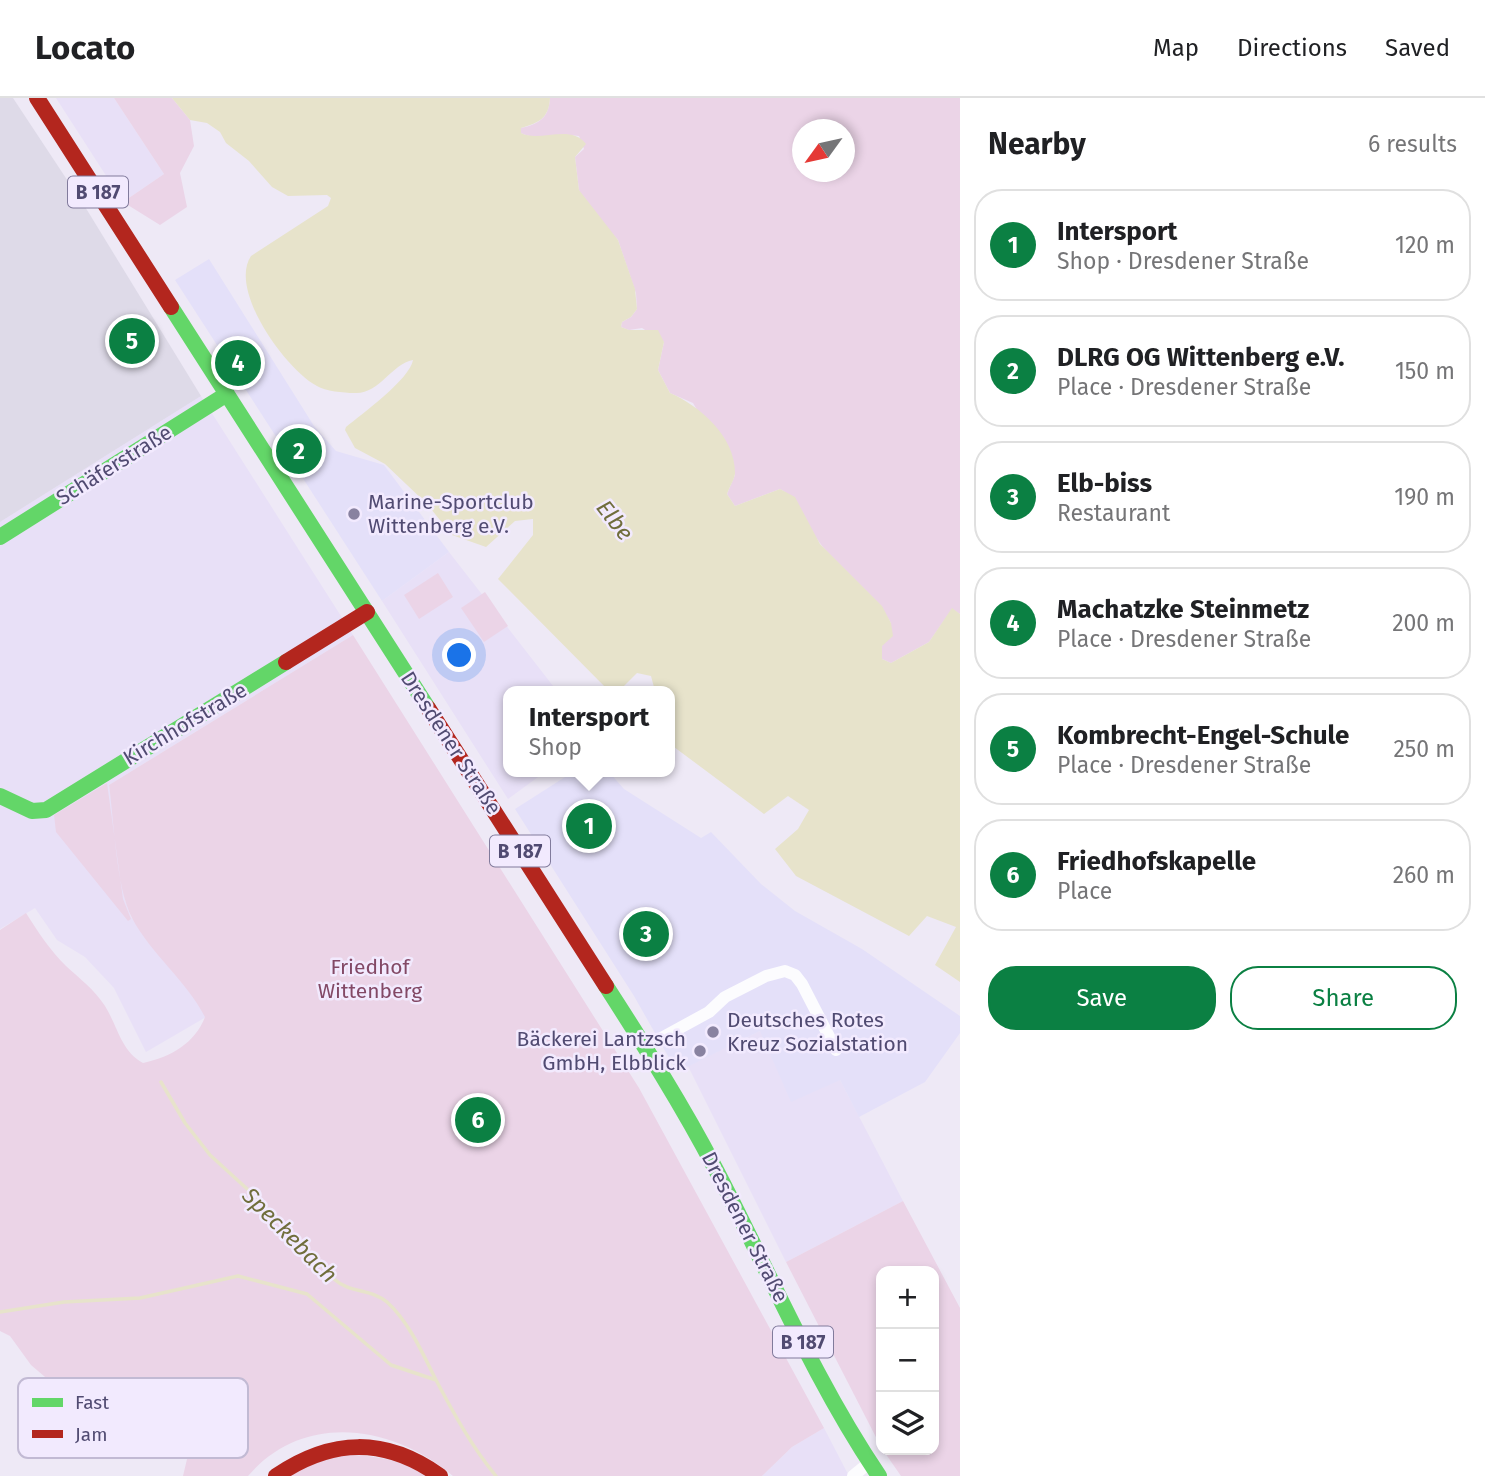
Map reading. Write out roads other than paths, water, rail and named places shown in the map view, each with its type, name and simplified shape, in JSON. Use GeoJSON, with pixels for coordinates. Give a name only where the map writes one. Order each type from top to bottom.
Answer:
{"type":"FeatureCollection","features":[{"type":"Feature","properties":{"kind":"main road","name":"Dresdener Straße"},"geometry":{"type":"LineString","coordinates":[[37,98],[645,1047],[714,1166],[845,1426],[874,1470]]}},
{"type":"Feature","properties":{"kind":"main road","name":"Schäferstraße"},"geometry":{"type":"LineString","coordinates":[[0,537],[227,394]]}},
{"type":"Feature","properties":{"kind":"main road","name":"Kirchhofstraße"},"geometry":{"type":"LineString","coordinates":[[0,796],[32,811],[46,810],[368,612]]}},
{"type":"Feature","properties":{"kind":"main road"},"geometry":{"type":"LineString","coordinates":[[276,1476],[311,1455],[352,1447],[381,1449],[409,1456],[440,1476]]}},
{"type":"Feature","properties":{"kind":"street"},"geometry":{"type":"LineString","coordinates":[[645,1047],[709,1012],[725,998],[766,976],[785,971],[795,975],[802,984],[836,1049]]}},
{"type":"Feature","properties":{"kind":"street"},"geometry":{"type":"LineString","coordinates":[[853,1476],[874,1470]]}},
{"type":"Feature","properties":{"kind":"water","name":"Elbe"},"geometry":{"type":"Polygon","coordinates":[[[172,98],[550,98],[548,110],[542,119],[521,128],[521,133],[537,136],[572,135],[586,144],[575,157],[579,190],[618,240],[635,289],[637,309],[631,317],[622,322],[621,327],[629,330],[658,330],[664,342],[658,370],[670,393],[693,406],[714,424],[729,448],[734,460],[735,474],[727,494],[735,506],[780,489],[795,497],[820,544],[882,606],[891,623],[893,636],[882,646],[882,659],[891,663],[929,642],[952,608],[960,614],[960,982],[935,965],[956,927],[927,916],[909,936],[796,876],[775,849],[798,829],[809,810],[788,796],[764,814],[675,748],[675,686],[654,686],[651,676],[637,673],[624,686],[604,686],[498,579],[533,535],[533,519],[515,521],[486,547],[452,535],[427,504],[385,464],[355,448],[345,430],[346,427],[404,377],[413,360],[398,367],[371,389],[354,393],[320,388],[290,364],[276,347],[254,308],[247,288],[246,271],[251,256],[328,206],[331,198],[327,195],[288,196],[272,187],[249,161],[226,143],[220,132],[207,123],[190,120],[172,98]]]}},
{"type":"Feature","properties":{"kind":"waterway","name":"Speckebach"},"geometry":{"type":"LineString","coordinates":[[161,1082],[185,1123],[210,1155],[256,1197],[334,1279],[346,1287],[381,1298],[395,1310],[415,1339],[464,1430],[496,1476]]}},
{"type":"Feature","properties":{"kind":"waterway"},"geometry":{"type":"LineString","coordinates":[[0,1312],[64,1302],[140,1298],[238,1276],[307,1294],[391,1365],[436,1380]]}},
{"type":"Feature","properties":{"kind":"place","name":"Kombrecht-Engel-Schule"},"geometry":{"type":"Point","coordinates":[132,341]}},
{"type":"Feature","properties":{"kind":"place","name":"Machatzke Steinmetz"},"geometry":{"type":"Point","coordinates":[238,363]}},
{"type":"Feature","properties":{"kind":"place","name":"DLRG OG Wittenberg e.V."},"geometry":{"type":"Point","coordinates":[299,451]}},
{"type":"Feature","properties":{"kind":"place","name":"Marine-Sportclub Wittenberg e.V."},"geometry":{"type":"Point","coordinates":[354,514]}},
{"type":"Feature","properties":{"kind":"place","name":"Intersport"},"geometry":{"type":"Point","coordinates":[589,826]}},
{"type":"Feature","properties":{"kind":"place","name":"Elb-biss"},"geometry":{"type":"Point","coordinates":[646,934]}},
{"type":"Feature","properties":{"kind":"place","name":"Deutsches Rotes Kreuz Sozialstation"},"geometry":{"type":"Point","coordinates":[713,1032]}},
{"type":"Feature","properties":{"kind":"place","name":"Bäckerei Lantzsch GmbH, Elbblick"},"geometry":{"type":"Point","coordinates":[700,1051]}},
{"type":"Feature","properties":{"kind":"place","name":"Friedhofskapelle"},"geometry":{"type":"Point","coordinates":[478,1120]}},
{"type":"Feature","properties":{"kind":"park label","name":"Friedhof Wittenberg"},"geometry":{"type":"Point","coordinates":[370,979]}}]}
